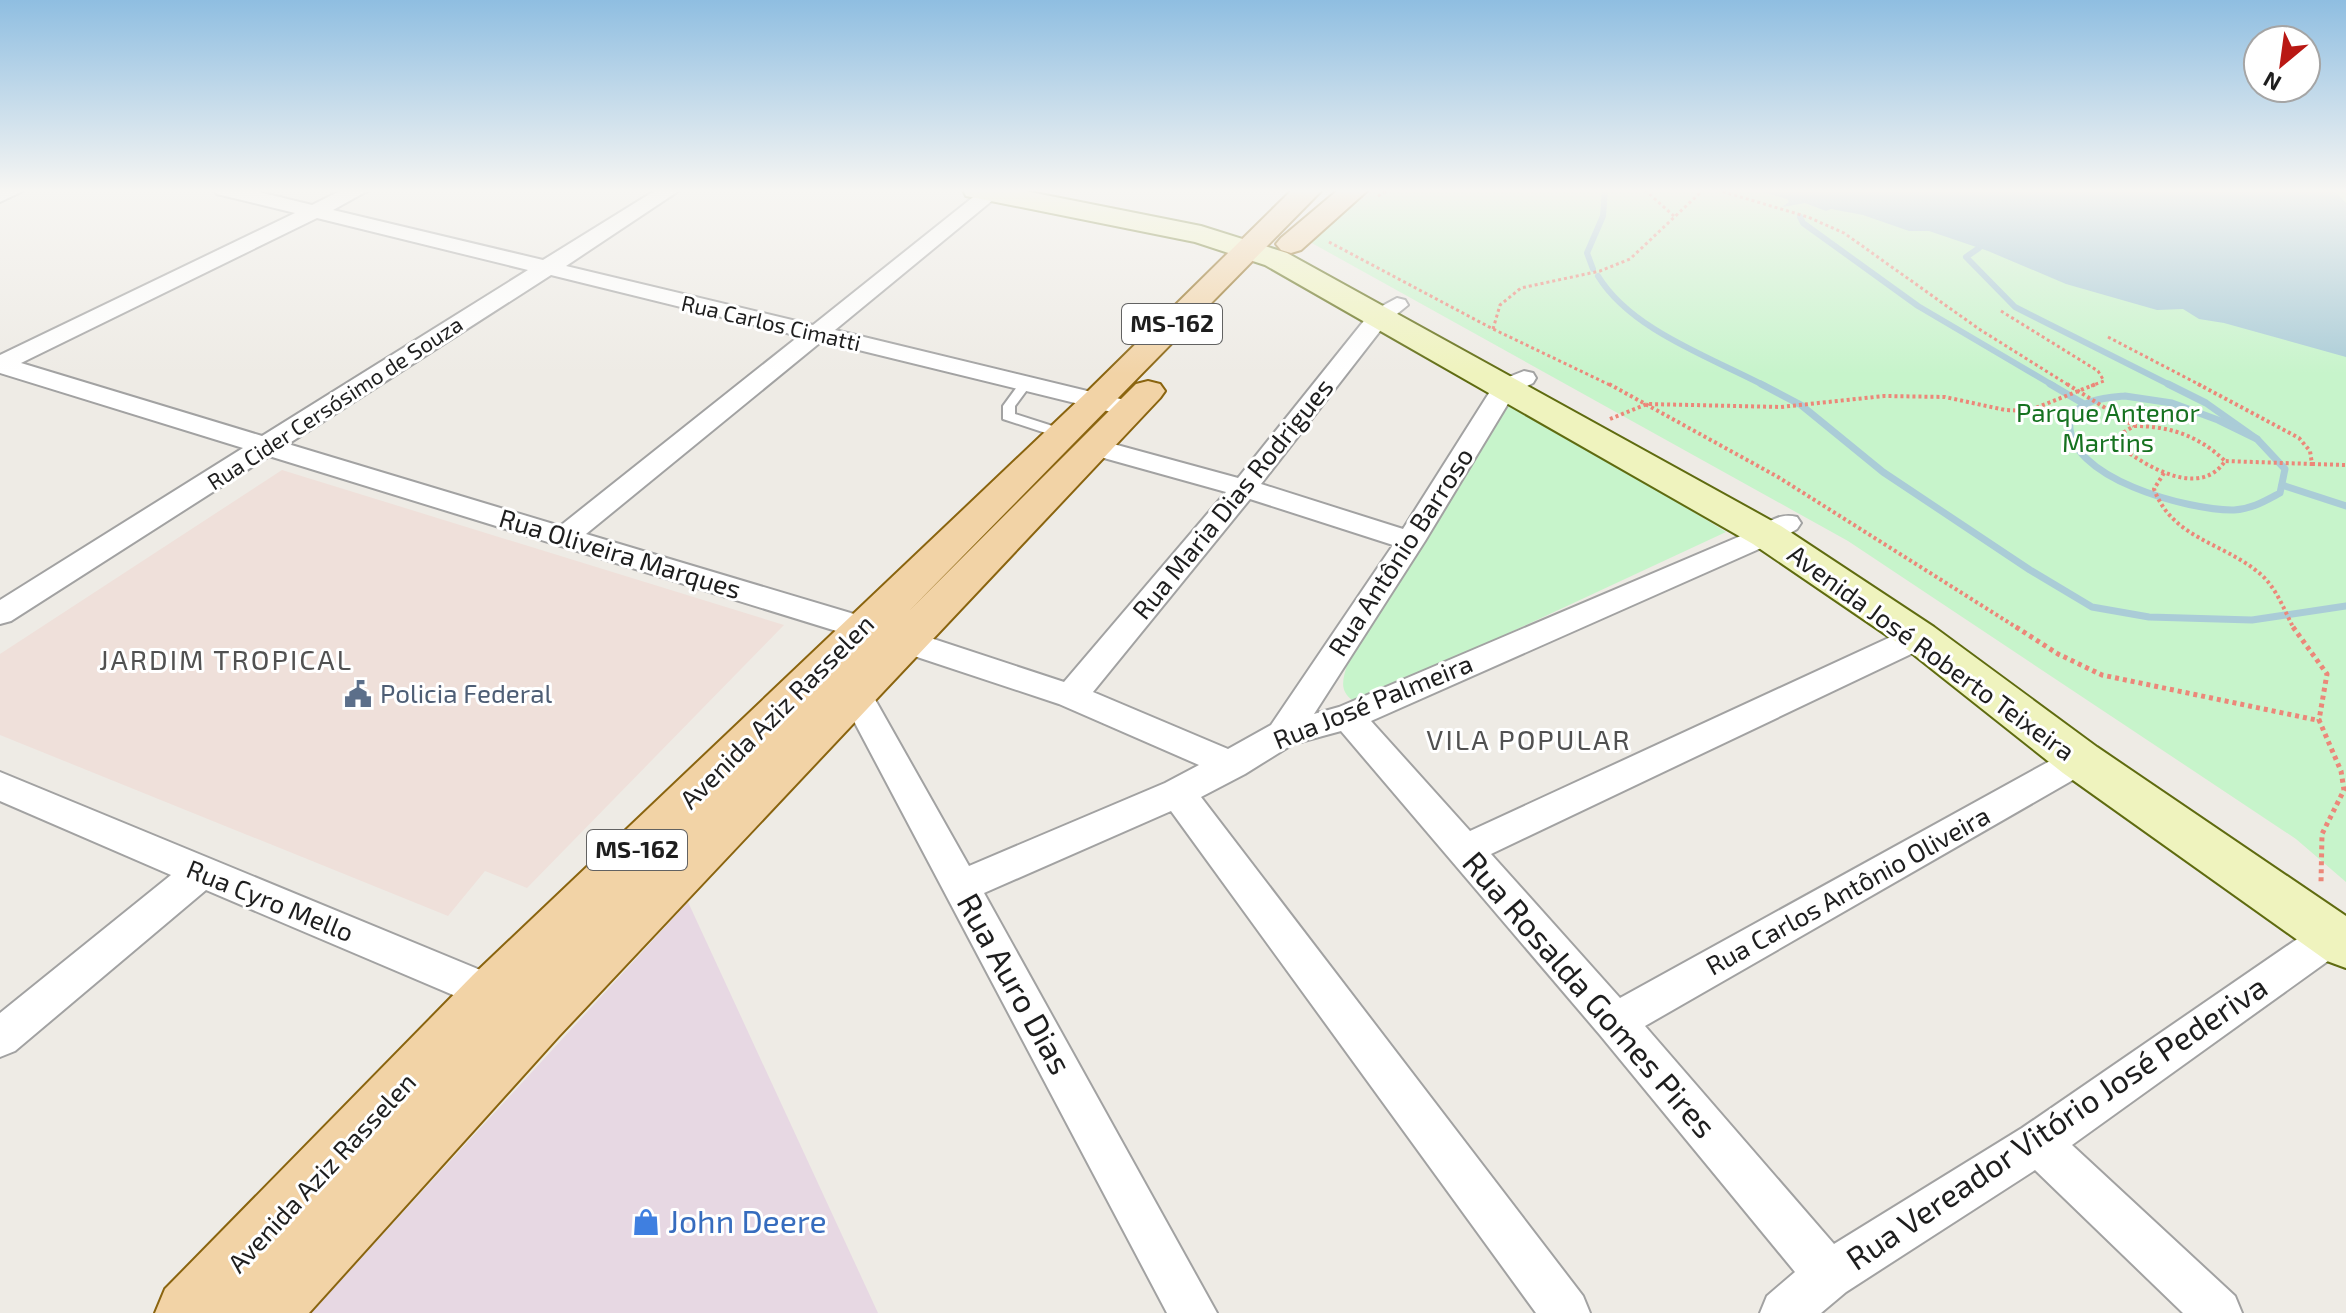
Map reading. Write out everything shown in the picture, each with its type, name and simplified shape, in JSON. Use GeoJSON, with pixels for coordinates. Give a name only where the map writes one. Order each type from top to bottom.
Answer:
{"type":"FeatureCollection","features":[{"type":"Feature","properties":{"kind":"main road","name":"Avenida Aziz Rasselen"},"geometry":{"type":"LineString","coordinates":[[189,1313],[493,992],[868,650],[1273,251]]}},
{"type":"Feature","properties":{"kind":"main road","name":"Avenida Aziz Rasselen"},"geometry":{"type":"LineString","coordinates":[[264,1313],[539,1018],[868,650]]}},
{"type":"Feature","properties":{"kind":"street"},"geometry":{"type":"LineString","coordinates":[[0,364],[234,251]]}},
{"type":"Feature","properties":{"kind":"street","name":"Rua Carlos Cimatti"},"geometry":{"type":"LineString","coordinates":[[468,251],[1026,383],[1097,423],[1244,488],[1410,541]]}},
{"type":"Feature","properties":{"kind":"street","name":"Rua Cider Cersósimo de Souza"},"geometry":{"type":"LineString","coordinates":[[0,614],[573,251]]}},
{"type":"Feature","properties":{"kind":"street"},"geometry":{"type":"LineString","coordinates":[[564,537],[915,251]]}},
{"type":"Feature","properties":{"kind":"street","name":"Avenida José Roberto Teixeira"},"geometry":{"type":"LineString","coordinates":[[1289,251],[1388,311],[1777,529],[2080,760],[2338,922]]}},
{"type":"Feature","properties":{"kind":"street","name":"Rua Maria Dias Rodrigues"},"geometry":{"type":"LineString","coordinates":[[1071,696],[1388,311]]}},
{"type":"Feature","properties":{"kind":"street","name":"Rua Oliveira Marques"},"geometry":{"type":"LineString","coordinates":[[0,364],[564,537],[868,650],[1071,696],[1233,765]]}},
{"type":"Feature","properties":{"kind":"street","name":"Avenida José Roberto Teixeira"},"geometry":{"type":"LineString","coordinates":[[1515,382],[1603,421],[1777,529],[2338,922]]}},
{"type":"Feature","properties":{"kind":"street","name":"Rua Antônio Barroso"},"geometry":{"type":"LineString","coordinates":[[1283,734],[1515,382]]}},
{"type":"Feature","properties":{"kind":"street","name":"Rua José Palmeira"},"geometry":{"type":"LineString","coordinates":[[961,886],[1178,793],[1233,765],[1283,734],[1348,717],[1777,529]]}},
{"type":"Feature","properties":{"kind":"street"},"geometry":{"type":"LineString","coordinates":[[1465,850],[1919,637]]}},
{"type":"Feature","properties":{"kind":"street","name":"Rua Auro Dias"},"geometry":{"type":"LineString","coordinates":[[868,650],[961,886],[1193,1313]]}},
{"type":"Feature","properties":{"kind":"street","name":"Rua Rosalda Gomes Pires"},"geometry":{"type":"LineString","coordinates":[[1348,717],[1615,1022],[1829,1275]]}},
{"type":"Feature","properties":{"kind":"street","name":"Rua Carlos Antônio Oliveira"},"geometry":{"type":"LineString","coordinates":[[1615,1022],[2080,760]]}},
{"type":"Feature","properties":{"kind":"street","name":"Rua Cyro Mello"},"geometry":{"type":"LineString","coordinates":[[0,786],[493,992],[539,1018]]}},
{"type":"Feature","properties":{"kind":"street"},"geometry":{"type":"LineString","coordinates":[[1178,793],[1566,1313]]}},
{"type":"Feature","properties":{"kind":"street"},"geometry":{"type":"LineString","coordinates":[[0,1038],[201,872]]}},
{"type":"Feature","properties":{"kind":"street","name":"Rua Vereador Vitório José Pederiva"},"geometry":{"type":"LineString","coordinates":[[1784,1313],[1829,1275],[2038,1143],[2338,922]]}},
{"type":"Feature","properties":{"kind":"street"},"geometry":{"type":"LineString","coordinates":[[2038,1143],[2218,1313]]}},
{"type":"Feature","properties":{"kind":"lane"},"geometry":{"type":"LineString","coordinates":[[1026,383],[1009,406],[1008,416],[1097,423]]}},
{"type":"Feature","properties":{"kind":"path"},"geometry":{"type":"LineString","coordinates":[[1295,251],[1493,329],[1579,368],[1778,477],[2058,654],[2102,675],[2321,721]]}},
{"type":"Feature","properties":{"kind":"path"},"geometry":{"type":"LineString","coordinates":[[1493,329],[1500,305],[1521,288],[1600,271],[1630,259],[1638,251]]}},
{"type":"Feature","properties":{"kind":"path"},"geometry":{"type":"LineString","coordinates":[[1871,251],[2075,391],[2134,426],[2162,427],[2183,433],[2210,447],[2225,461],[2346,465]]}},
{"type":"Feature","properties":{"kind":"path"},"geometry":{"type":"LineString","coordinates":[[1603,421],[1647,404],[1787,406],[1884,396],[1945,397],[2028,411],[2104,381],[2098,371],[2001,311]]}},
{"type":"Feature","properties":{"kind":"path"},"geometry":{"type":"LineString","coordinates":[[2108,337],[2282,428],[2307,444],[2312,464]]}},
{"type":"Feature","properties":{"kind":"path"},"geometry":{"type":"LineString","coordinates":[[2134,426],[2121,434],[2121,447],[2136,460],[2164,473],[2192,478],[2212,476],[2223,467],[2225,461]]}},
{"type":"Feature","properties":{"kind":"path"},"geometry":{"type":"LineString","coordinates":[[2164,473],[2154,489],[2159,510],[2193,535],[2259,573],[2281,601],[2297,634],[2327,670],[2328,684],[2319,707],[2329,749],[2342,775],[2344,790],[2322,831],[2338,922]]}},
{"type":"Feature","properties":{"kind":"shaded area","name":"Policia Federal"},"geometry":{"type":"Polygon","coordinates":[[[282,470],[784,625],[527,888],[485,871],[448,916],[0,735],[0,654],[282,470]]]}},
{"type":"Feature","properties":{"kind":"shaded area"},"geometry":{"type":"Polygon","coordinates":[[[688,902],[878,1313],[311,1313],[429,1184],[688,902]]]}},
{"type":"Feature","properties":{"kind":"green space","name":"Parque Antenor Martins"},"geometry":{"type":"Polygon","coordinates":[[[1327,251],[2346,251],[2346,882],[2296,839],[1848,541],[1327,251]]]}},
{"type":"Feature","properties":{"kind":"green space"},"geometry":{"type":"Polygon","coordinates":[[[1510,398],[1726,532],[1371,697],[1352,700],[1344,688],[1347,665],[1510,398]]]}},
{"type":"Feature","properties":{"kind":"water"},"geometry":{"type":"Polygon","coordinates":[[[1989,251],[2346,251],[2346,357],[2199,319],[2183,309],[2157,310],[2066,284],[1989,251]]]}},
{"type":"Feature","properties":{"kind":"waterway"},"geometry":{"type":"LineString","coordinates":[[1588,251],[1593,269]]}},
{"type":"Feature","properties":{"kind":"waterway"},"geometry":{"type":"LineString","coordinates":[[1842,251],[1918,306],[2054,386]]}},
{"type":"Feature","properties":{"kind":"waterway"},"geometry":{"type":"LineString","coordinates":[[1974,251],[1966,257],[2015,307],[2172,386]]}},
{"type":"Feature","properties":{"kind":"waterway"},"geometry":{"type":"LineString","coordinates":[[1598,276],[1612,295],[1651,327],[1762,385]]}},
{"type":"Feature","properties":{"kind":"waterway"},"geometry":{"type":"LineString","coordinates":[[2050,384],[2084,404]]}},
{"type":"Feature","properties":{"kind":"waterway"},"geometry":{"type":"LineString","coordinates":[[2168,384],[2172,386]]}},
{"type":"Feature","properties":{"kind":"waterway"},"geometry":{"type":"LineString","coordinates":[[1762,385],[1801,405],[1883,472],[2030,570],[2092,607],[2149,617],[2252,620],[2346,606]]}},
{"type":"Feature","properties":{"kind":"waterway"},"geometry":{"type":"LineString","coordinates":[[2172,386],[2206,403],[2257,439]]}},
{"type":"Feature","properties":{"kind":"waterway"},"geometry":{"type":"LineString","coordinates":[[2125,396],[2172,403],[2257,439],[2285,469],[2280,493],[2247,508],[2214,509],[2161,497],[2107,474],[2087,459],[2073,441],[2070,420],[2086,404],[2125,396]]}},
{"type":"Feature","properties":{"kind":"waterway"},"geometry":{"type":"LineString","coordinates":[[2282,485],[2346,506]]}},
{"type":"Feature","properties":{"kind":"place","name":"Policia Federal"},"geometry":{"type":"Point","coordinates":[358,694]}},
{"type":"Feature","properties":{"kind":"place","name":"John Deere"},"geometry":{"type":"Point","coordinates":[646,1222]}},
{"type":"Feature","properties":{"kind":"district","name":"JARDIM TROPICAL"},"geometry":{"type":"Point","coordinates":[226,660]}},
{"type":"Feature","properties":{"kind":"district","name":"VILA POPULAR"},"geometry":{"type":"Point","coordinates":[1529,740]}}]}
